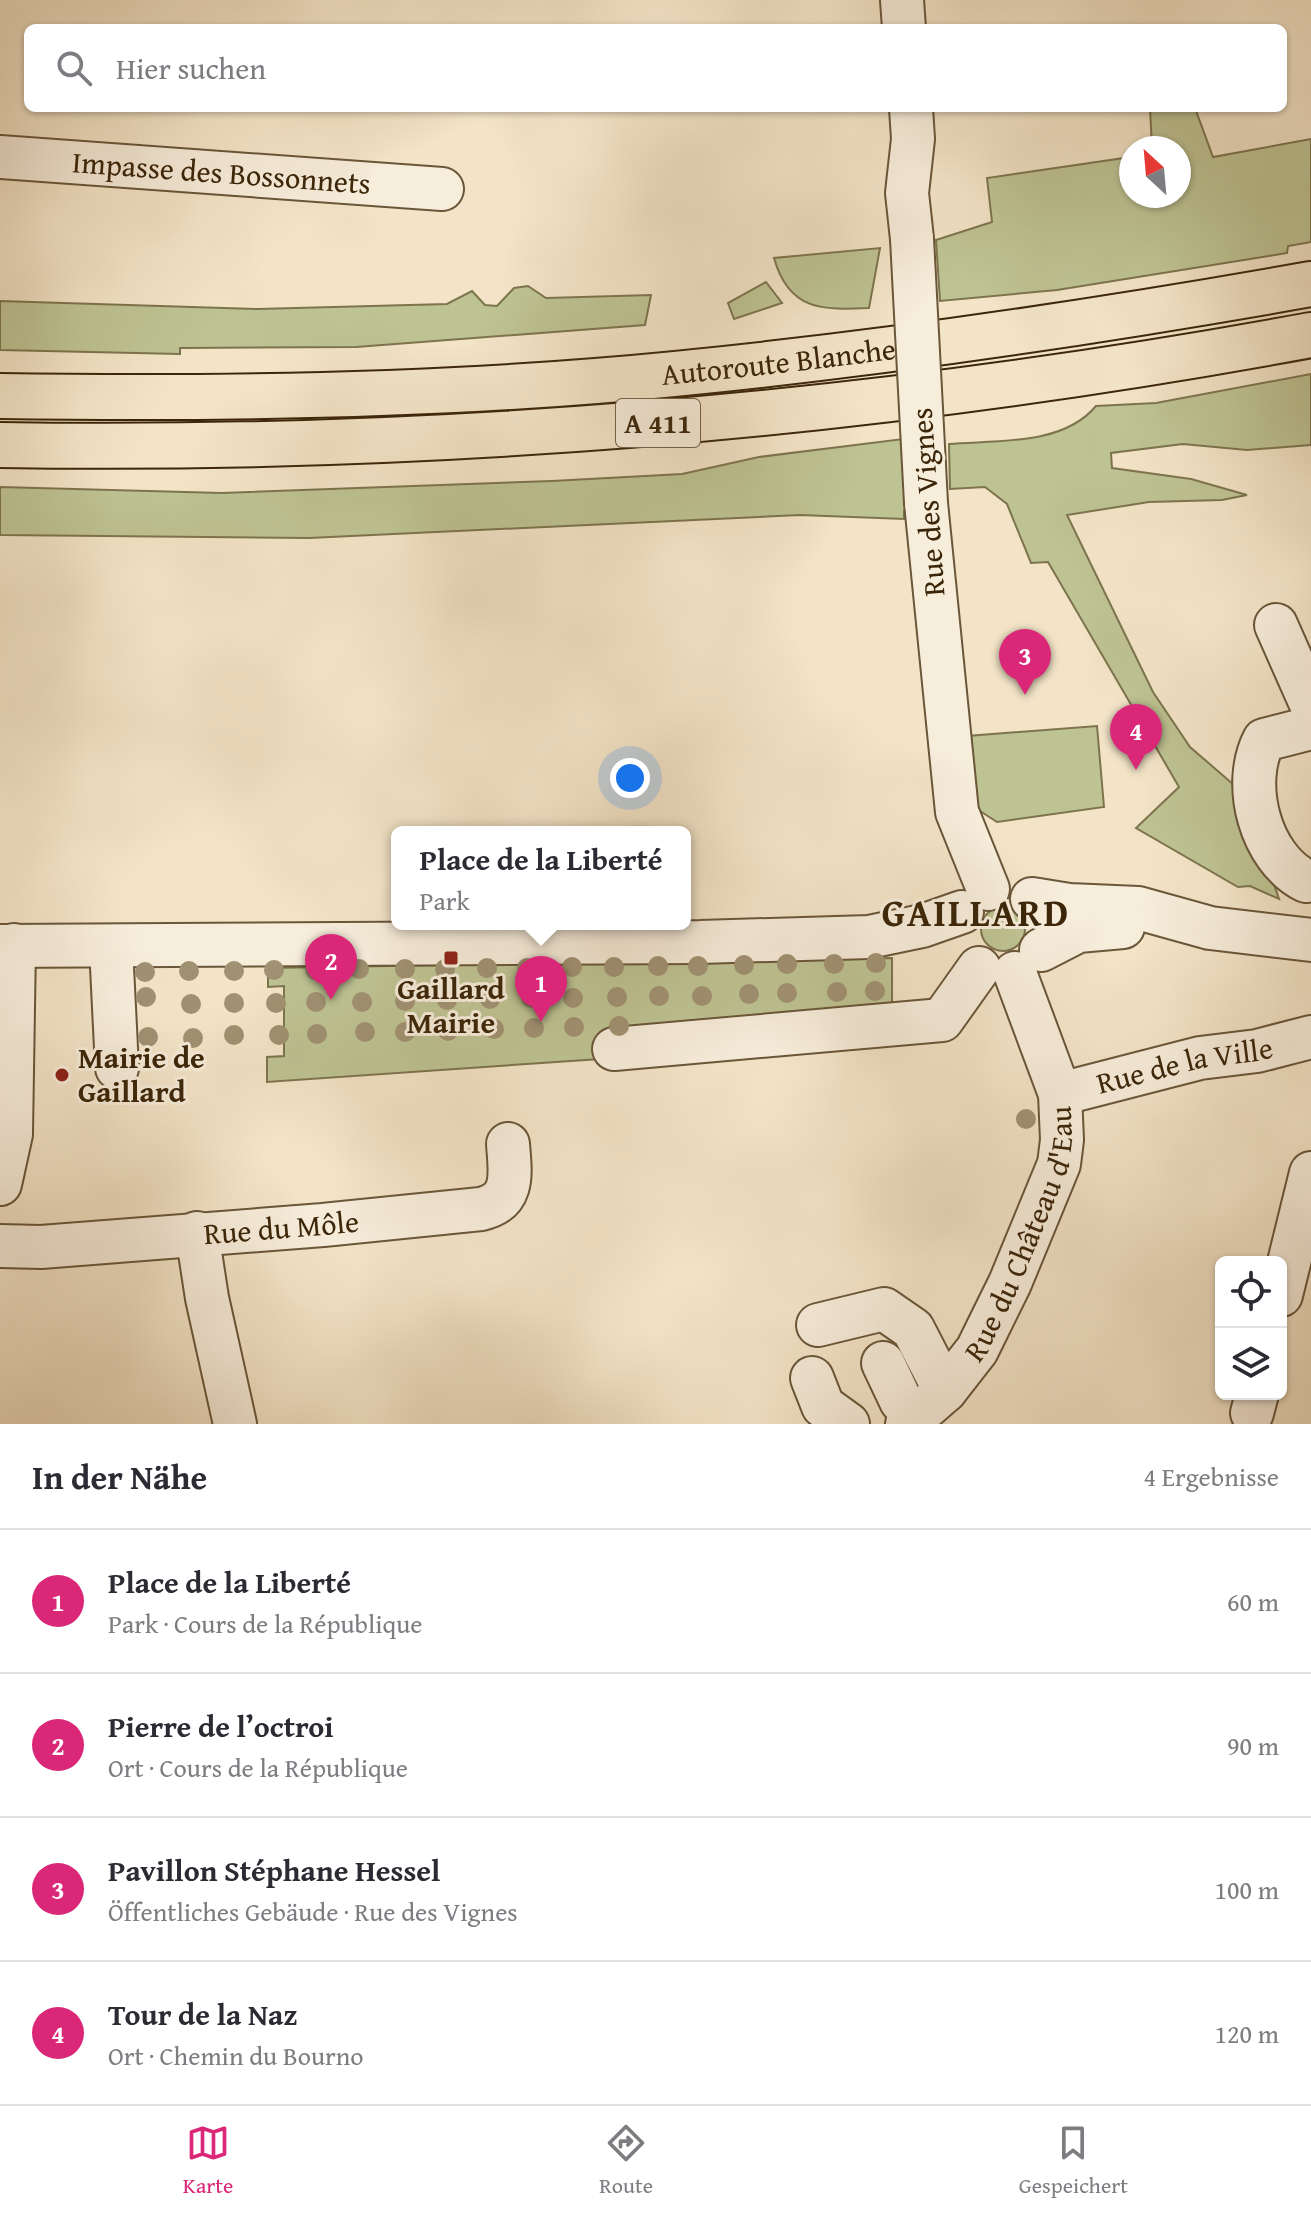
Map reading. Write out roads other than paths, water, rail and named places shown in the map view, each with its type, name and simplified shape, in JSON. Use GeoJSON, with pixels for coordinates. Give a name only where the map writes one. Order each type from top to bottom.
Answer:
{"type":"FeatureCollection","features":[{"type":"Feature","properties":{"kind":"highway","name":"Autoroute Blanche"},"geometry":{"type":"LineString","coordinates":[[0,396],[238,396],[595,381],[1002,336],[1311,284]]}},
{"type":"Feature","properties":{"kind":"highway","name":"Autoroute Blanche"},"geometry":{"type":"LineString","coordinates":[[0,445],[251,445],[608,428],[977,389],[1311,335]]}},
{"type":"Feature","properties":{"kind":"street"},"geometry":{"type":"LineString","coordinates":[[902,0],[904,24]]}},
{"type":"Feature","properties":{"kind":"street","name":"Rue des Vignes"},"geometry":{"type":"LineString","coordinates":[[911,112],[912,161],[907,193],[926,503],[957,812],[975,900],[958,938],[1000,962]]}},
{"type":"Feature","properties":{"kind":"street","name":"Impasse des Bossonnets"},"geometry":{"type":"LineString","coordinates":[[0,157],[442,189]]}},
{"type":"Feature","properties":{"kind":"street"},"geometry":{"type":"LineString","coordinates":[[1276,625],[1311,704]]}},
{"type":"Feature","properties":{"kind":"street"},"geometry":{"type":"LineString","coordinates":[[1306,881],[1290,870],[1269,842],[1253,796],[1258,753],[1264,740],[1311,728]]}},
{"type":"Feature","properties":{"kind":"street"},"geometry":{"type":"LineString","coordinates":[[1,1165],[11,1134],[13,1101],[7,946],[700,942],[869,937],[922,926],[975,900],[1016,889],[1032,899],[1069,905],[1138,908],[1210,928],[1311,940]]}},
{"type":"Feature","properties":{"kind":"street"},"geometry":{"type":"LineString","coordinates":[[614,1049],[942,1020],[1000,962],[1046,924],[1032,899]]}},
{"type":"Feature","properties":{"kind":"street"},"geometry":{"type":"LineString","coordinates":[[869,937],[1000,962],[1078,931],[1113,926],[1147,930],[1217,947],[1311,948]]}},
{"type":"Feature","properties":{"kind":"street"},"geometry":{"type":"LineString","coordinates":[[111,947],[117,1068]]}},
{"type":"Feature","properties":{"kind":"street","name":"Rue du Château d'Eau"},"geometry":{"type":"LineString","coordinates":[[922,1411],[977,1350],[991,1325],[1051,1187],[1062,1140],[1060,1094],[1000,962]]}},
{"type":"Feature","properties":{"kind":"street","name":"Rue de la Ville"},"geometry":{"type":"LineString","coordinates":[[1060,1094],[1200,1058],[1306,1050]]}},
{"type":"Feature","properties":{"kind":"street","name":"Rue du Môle"},"geometry":{"type":"LineString","coordinates":[[0,1246],[41,1247],[323,1225],[489,1207],[500,1200],[509,1186],[508,1144]]}},
{"type":"Feature","properties":{"kind":"street"},"geometry":{"type":"LineString","coordinates":[[1287,1271],[1311,1173]]}},
{"type":"Feature","properties":{"kind":"street"},"geometry":{"type":"LineString","coordinates":[[197,1233],[209,1310],[235,1424]]}},
{"type":"Feature","properties":{"kind":"street"},"geometry":{"type":"LineString","coordinates":[[818,1325],[884,1309],[913,1329],[922,1411]]}},
{"type":"Feature","properties":{"kind":"street"},"geometry":{"type":"LineString","coordinates":[[883,1363],[901,1401],[922,1411]]}},
{"type":"Feature","properties":{"kind":"street"},"geometry":{"type":"LineString","coordinates":[[812,1378],[823,1406],[848,1424]]}},
{"type":"Feature","properties":{"kind":"place","name":"Pavillon Stéphane Hessel"},"geometry":{"type":"Point","coordinates":[1025,695]}},
{"type":"Feature","properties":{"kind":"place","name":"Tour de la Naz"},"geometry":{"type":"Point","coordinates":[1136,770]}},
{"type":"Feature","properties":{"kind":"place","name":"Gaillard Mairie"},"geometry":{"type":"Point","coordinates":[451,958]}},
{"type":"Feature","properties":{"kind":"place","name":"Pierre de l’octroi"},"geometry":{"type":"Point","coordinates":[331,1000]}},
{"type":"Feature","properties":{"kind":"place","name":"Place de la Liberté"},"geometry":{"type":"Point","coordinates":[541,1022]}},
{"type":"Feature","properties":{"kind":"place","name":"Mairie de Gaillard"},"geometry":{"type":"Point","coordinates":[62,1075]}},
{"type":"Feature","properties":{"kind":"district","name":"GAILLARD"},"geometry":{"type":"Point","coordinates":[976,913]}}]}
